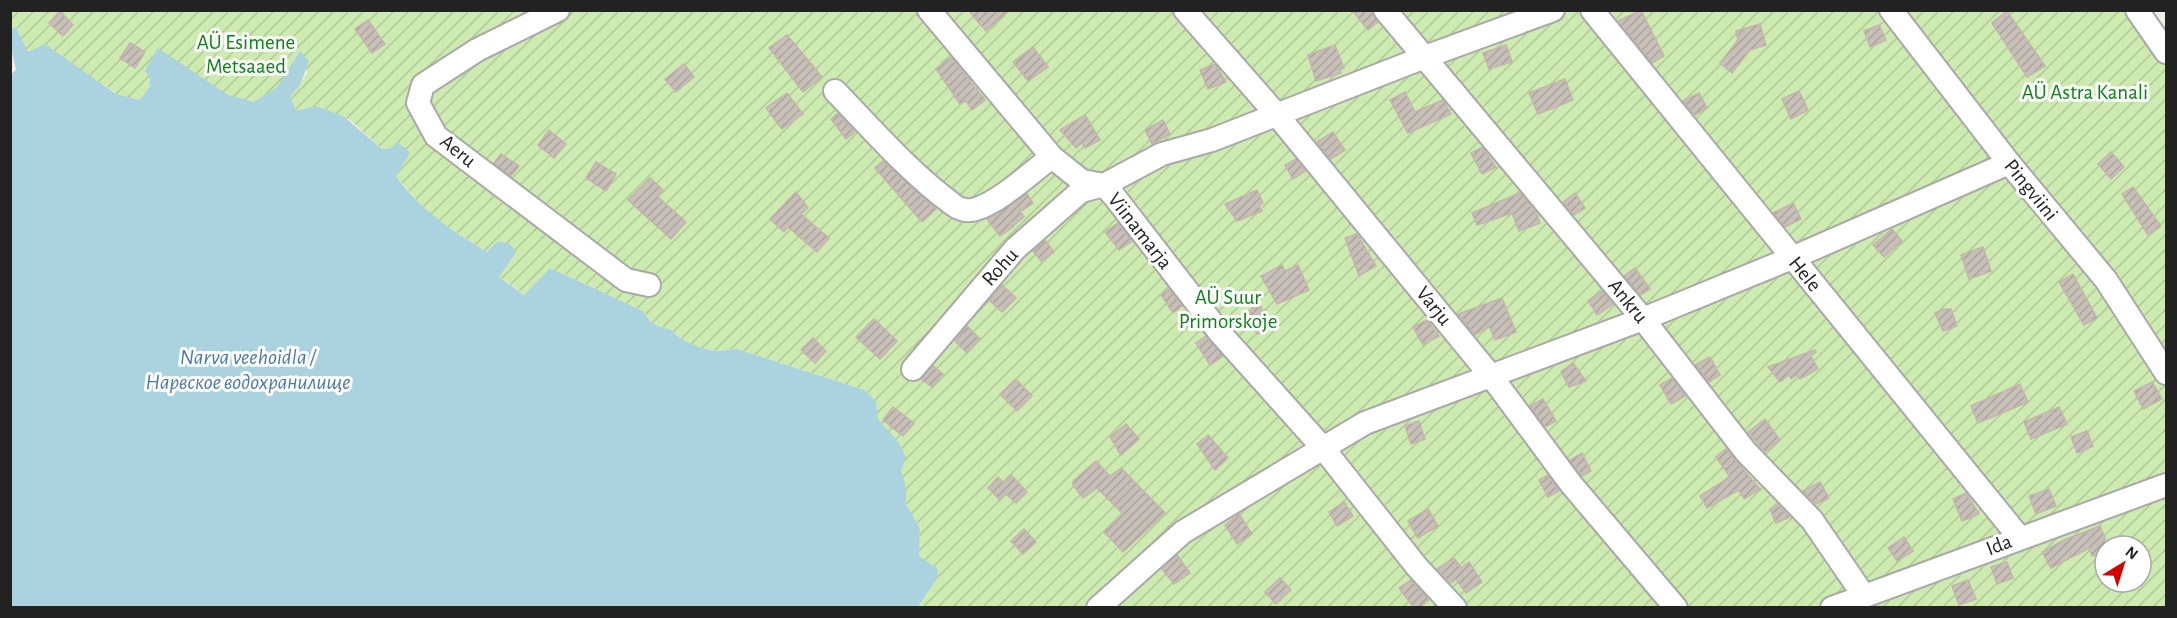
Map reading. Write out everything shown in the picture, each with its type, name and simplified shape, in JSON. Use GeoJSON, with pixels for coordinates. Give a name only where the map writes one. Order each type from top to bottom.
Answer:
{"type":"FeatureCollection","features":[{"type":"Feature","properties":{"kind":"street","name":"Aeru"},"geometry":{"type":"LineString","coordinates":[[558,10],[477,50],[423,85],[418,103],[436,135],[626,280],[649,285]]}},
{"type":"Feature","properties":{"kind":"street","name":"Viinamarja"},"geometry":{"type":"LineString","coordinates":[[929,10],[1052,157],[1082,181],[1104,185],[1220,333],[1323,448],[1417,567],[1455,608]]}},
{"type":"Feature","properties":{"kind":"street","name":"Varju"},"geometry":{"type":"LineString","coordinates":[[1185,10],[1277,115],[1491,376],[1571,484],[1676,608]]}},
{"type":"Feature","properties":{"kind":"street","name":"Ankru"},"geometry":{"type":"LineString","coordinates":[[1385,10],[1643,319],[1746,452],[1812,520],[1864,596]]}},
{"type":"Feature","properties":{"kind":"street","name":"Rohu"},"geometry":{"type":"LineString","coordinates":[[913,369],[1015,249],[1082,191],[1104,185],[1162,154],[1212,140],[1553,10]]}},
{"type":"Feature","properties":{"kind":"street","name":"Hele"},"geometry":{"type":"LineString","coordinates":[[1592,10],[2019,537]]}},
{"type":"Feature","properties":{"kind":"street","name":"Pingviini"},"geometry":{"type":"LineString","coordinates":[[1890,10],[2009,163],[2106,280],[2166,373]]}},
{"type":"Feature","properties":{"kind":"street"},"geometry":{"type":"LineString","coordinates":[[2137,10],[2166,52]]}},
{"type":"Feature","properties":{"kind":"street"},"geometry":{"type":"LineString","coordinates":[[835,91],[905,162],[952,204],[964,210],[976,209],[991,202],[1052,157]]}},
{"type":"Feature","properties":{"kind":"street"},"geometry":{"type":"LineString","coordinates":[[1098,608],[1183,532],[1365,423],[1643,319],[1792,258],[2009,163]]}},
{"type":"Feature","properties":{"kind":"street","name":"Ida"},"geometry":{"type":"LineString","coordinates":[[1832,608],[2019,537],[2166,485]]}},
{"type":"Feature","properties":{"kind":"green space","name":"AÜ Suur Primorskoje"},"geometry":{"type":"Polygon","coordinates":[[[11,10],[2131,11],[2166,61],[2166,607],[917,607],[920,528],[906,504],[906,487],[878,419],[876,401],[864,390],[737,349],[713,351],[699,347],[685,341],[670,329],[654,324],[643,311],[550,268],[525,295],[499,277],[516,253],[487,252],[429,215],[396,176],[402,148],[398,142],[392,148],[382,149],[349,119],[296,112],[290,97],[307,73],[300,51],[286,74],[269,95],[254,102],[245,102],[219,91],[158,49],[150,77],[150,86],[140,100],[116,94],[106,86],[28,53],[16,27],[11,30],[11,10]]]}},
{"type":"Feature","properties":{"kind":"water","name":"Narva veehoidla / Нарвское водохранилище"},"geometry":{"type":"Polygon","coordinates":[[[16,27],[28,52],[45,44],[116,94],[140,100],[150,86],[150,77],[145,71],[158,48],[228,95],[254,102],[277,87],[300,51],[309,61],[300,85],[290,97],[296,111],[316,106],[343,116],[382,149],[392,148],[398,142],[410,153],[396,176],[406,189],[437,219],[487,252],[498,241],[511,245],[516,253],[499,277],[524,295],[550,268],[643,311],[654,324],[670,329],[685,341],[699,347],[713,351],[737,349],[864,390],[876,401],[878,419],[898,442],[906,457],[901,470],[906,487],[906,504],[920,528],[919,556],[937,568],[938,577],[917,608],[11,607],[10,75],[16,70],[10,30],[16,27]]]}},
{"type":"Feature","properties":{"kind":"building"},"geometry":{"type":"Polygon","coordinates":[[[968,10],[1009,10],[986,31],[968,10]]]}},
{"type":"Feature","properties":{"kind":"building"},"geometry":{"type":"Polygon","coordinates":[[[1352,10],[1372,10],[1378,22],[1368,30],[1352,10]]]}},
{"type":"Feature","properties":{"kind":"building"},"geometry":{"type":"Polygon","coordinates":[[[1641,10],[1664,56],[1652,63],[1618,21],[1641,10]]]}},
{"type":"Feature","properties":{"kind":"building"},"geometry":{"type":"Polygon","coordinates":[[[60,11],[73,25],[63,36],[49,23],[60,11]]]}},
{"type":"Feature","properties":{"kind":"building"},"geometry":{"type":"Polygon","coordinates":[[[2007,11],[2045,66],[2027,77],[1992,23],[2007,11]]]}},
{"type":"Feature","properties":{"kind":"building"},"geometry":{"type":"Polygon","coordinates":[[[368,20],[385,44],[372,53],[355,29],[368,20]]]}},
{"type":"Feature","properties":{"kind":"building"},"geometry":{"type":"Polygon","coordinates":[[[1760,24],[1766,45],[1750,50],[1732,73],[1720,63],[1738,40],[1736,31],[1760,24]]]}},
{"type":"Feature","properties":{"kind":"building"},"geometry":{"type":"Polygon","coordinates":[[[1879,25],[1886,40],[1870,47],[1864,31],[1879,25]]]}},
{"type":"Feature","properties":{"kind":"building"},"geometry":{"type":"Polygon","coordinates":[[[787,35],[822,77],[803,92],[769,48],[787,35]]]}},
{"type":"Feature","properties":{"kind":"building"},"geometry":{"type":"Polygon","coordinates":[[[130,43],[145,52],[135,68],[120,58],[130,43]]]}},
{"type":"Feature","properties":{"kind":"building"},"geometry":{"type":"Polygon","coordinates":[[[1335,45],[1344,68],[1340,69],[1341,73],[1316,81],[1308,55],[1335,45]]]}},
{"type":"Feature","properties":{"kind":"building"},"geometry":{"type":"Polygon","coordinates":[[[1506,45],[1512,62],[1489,69],[1483,53],[1506,45]]]}},
{"type":"Feature","properties":{"kind":"building"},"geometry":{"type":"Polygon","coordinates":[[[1033,47],[1048,67],[1028,81],[1013,62],[1033,47]]]}},
{"type":"Feature","properties":{"kind":"building"},"geometry":{"type":"Polygon","coordinates":[[[951,57],[985,100],[972,110],[966,101],[960,104],[936,69],[951,57]]]}},
{"type":"Feature","properties":{"kind":"building"},"geometry":{"type":"Polygon","coordinates":[[[684,64],[694,77],[676,92],[665,79],[684,64]]]}},
{"type":"Feature","properties":{"kind":"building"},"geometry":{"type":"Polygon","coordinates":[[[1215,64],[1226,82],[1208,89],[1200,70],[1215,64]]]}},
{"type":"Feature","properties":{"kind":"building"},"geometry":{"type":"Polygon","coordinates":[[[1565,79],[1573,100],[1538,114],[1529,93],[1565,79]]]}},
{"type":"Feature","properties":{"kind":"building"},"geometry":{"type":"Polygon","coordinates":[[[1799,91],[1808,110],[1791,119],[1782,99],[1799,91]]]}},
{"type":"Feature","properties":{"kind":"building"},"geometry":{"type":"Polygon","coordinates":[[[1405,92],[1415,112],[1443,100],[1451,114],[1408,133],[1390,100],[1405,92]]]}},
{"type":"Feature","properties":{"kind":"building"},"geometry":{"type":"Polygon","coordinates":[[[787,93],[803,114],[782,129],[766,108],[787,93]]]}},
{"type":"Feature","properties":{"kind":"building"},"geometry":{"type":"Polygon","coordinates":[[[1699,93],[1707,108],[1695,115],[1683,101],[1699,93]]]}},
{"type":"Feature","properties":{"kind":"building"},"geometry":{"type":"Polygon","coordinates":[[[838,113],[855,132],[846,139],[831,119],[838,113]]]}},
{"type":"Feature","properties":{"kind":"building"},"geometry":{"type":"Polygon","coordinates":[[[1085,115],[1100,140],[1085,148],[1082,143],[1076,148],[1060,130],[1085,115]]]}},
{"type":"Feature","properties":{"kind":"building"},"geometry":{"type":"Polygon","coordinates":[[[1163,120],[1170,134],[1152,144],[1145,130],[1163,120]]]}},
{"type":"Feature","properties":{"kind":"building"},"geometry":{"type":"Polygon","coordinates":[[[549,130],[566,144],[554,158],[538,145],[549,130]]]}},
{"type":"Feature","properties":{"kind":"building"},"geometry":{"type":"Polygon","coordinates":[[[1333,132],[1345,150],[1331,159],[1317,142],[1333,132]]]}},
{"type":"Feature","properties":{"kind":"building"},"geometry":{"type":"Polygon","coordinates":[[[1482,147],[1496,167],[1482,174],[1471,153],[1482,147]]]}},
{"type":"Feature","properties":{"kind":"building"},"geometry":{"type":"Polygon","coordinates":[[[2111,152],[2124,167],[2111,179],[2098,164],[2111,152]]]}},
{"type":"Feature","properties":{"kind":"building"},"geometry":{"type":"Polygon","coordinates":[[[501,154],[519,166],[511,176],[494,163],[501,154]]]}},
{"type":"Feature","properties":{"kind":"building"},"geometry":{"type":"Polygon","coordinates":[[[1296,159],[1305,171],[1293,179],[1285,165],[1296,159]]]}},
{"type":"Feature","properties":{"kind":"building"},"geometry":{"type":"Polygon","coordinates":[[[883,161],[936,209],[922,222],[875,168],[883,161]]]}},
{"type":"Feature","properties":{"kind":"building"},"geometry":{"type":"Polygon","coordinates":[[[596,162],[616,174],[606,191],[586,178],[596,162]]]}},
{"type":"Feature","properties":{"kind":"building"},"geometry":{"type":"Polygon","coordinates":[[[650,178],[663,190],[657,196],[686,222],[671,239],[628,200],[650,178]]]}},
{"type":"Feature","properties":{"kind":"building"},"geometry":{"type":"Polygon","coordinates":[[[2133,187],[2161,226],[2148,235],[2122,194],[2133,187]]]}},
{"type":"Feature","properties":{"kind":"building"},"geometry":{"type":"Polygon","coordinates":[[[1257,190],[1263,203],[1259,206],[1262,211],[1237,221],[1225,204],[1257,190]]]}},
{"type":"Feature","properties":{"kind":"building"},"geometry":{"type":"Polygon","coordinates":[[[796,192],[808,208],[801,214],[829,238],[817,252],[788,227],[784,232],[770,219],[796,192]]]}},
{"type":"Feature","properties":{"kind":"building"},"geometry":{"type":"Polygon","coordinates":[[[1520,193],[1536,212],[1540,223],[1519,231],[1512,213],[1477,225],[1472,213],[1520,193]]]}},
{"type":"Feature","properties":{"kind":"building"},"geometry":{"type":"Polygon","coordinates":[[[1575,193],[1585,208],[1574,215],[1563,202],[1575,193]]]}},
{"type":"Feature","properties":{"kind":"building"},"geometry":{"type":"Polygon","coordinates":[[[1027,194],[1033,203],[1020,212],[1024,217],[1013,226],[1008,221],[1013,227],[1000,236],[987,219],[1027,194]]]}},
{"type":"Feature","properties":{"kind":"building"},"geometry":{"type":"Polygon","coordinates":[[[1793,203],[1801,219],[1785,227],[1773,213],[1793,203]]]}},
{"type":"Feature","properties":{"kind":"building"},"geometry":{"type":"Polygon","coordinates":[[[1118,223],[1132,241],[1119,250],[1105,232],[1118,223]]]}},
{"type":"Feature","properties":{"kind":"building"},"geometry":{"type":"Polygon","coordinates":[[[1892,229],[1902,241],[1884,257],[1873,245],[1892,229]]]}},
{"type":"Feature","properties":{"kind":"building"},"geometry":{"type":"Polygon","coordinates":[[[1357,234],[1376,266],[1359,276],[1345,238],[1357,234]]]}},
{"type":"Feature","properties":{"kind":"building"},"geometry":{"type":"Polygon","coordinates":[[[1045,240],[1054,252],[1041,261],[1033,251],[1045,240]]]}},
{"type":"Feature","properties":{"kind":"building"},"geometry":{"type":"Polygon","coordinates":[[[1983,247],[1991,271],[1969,279],[1961,255],[1983,247]]]}},
{"type":"Feature","properties":{"kind":"building"},"geometry":{"type":"Polygon","coordinates":[[[1282,265],[1285,271],[1298,265],[1309,290],[1277,304],[1261,276],[1282,265]]]}},
{"type":"Feature","properties":{"kind":"building"},"geometry":{"type":"Polygon","coordinates":[[[1635,268],[1650,289],[1640,295],[1624,276],[1635,268]]]}},
{"type":"Feature","properties":{"kind":"building"},"geometry":{"type":"Polygon","coordinates":[[[2073,274],[2097,318],[2084,325],[2059,282],[2073,274]]]}},
{"type":"Feature","properties":{"kind":"building"},"geometry":{"type":"Polygon","coordinates":[[[1002,285],[1016,298],[1002,312],[989,300],[1002,285]]]}},
{"type":"Feature","properties":{"kind":"building"},"geometry":{"type":"Polygon","coordinates":[[[1169,289],[1182,306],[1173,313],[1161,295],[1169,289]]]}},
{"type":"Feature","properties":{"kind":"building"},"geometry":{"type":"Polygon","coordinates":[[[1602,291],[1613,304],[1597,315],[1588,301],[1602,291]]]}},
{"type":"Feature","properties":{"kind":"building"},"geometry":{"type":"Polygon","coordinates":[[[1502,298],[1516,332],[1495,340],[1489,326],[1475,335],[1458,314],[1502,298]]]}},
{"type":"Feature","properties":{"kind":"building"},"geometry":{"type":"Polygon","coordinates":[[[1260,305],[1271,328],[1257,334],[1246,312],[1260,305]]]}},
{"type":"Feature","properties":{"kind":"building"},"geometry":{"type":"Polygon","coordinates":[[[1951,309],[1957,326],[1943,331],[1935,313],[1951,309]]]}},
{"type":"Feature","properties":{"kind":"building"},"geometry":{"type":"Polygon","coordinates":[[[874,319],[897,341],[880,359],[856,337],[874,319]]]}},
{"type":"Feature","properties":{"kind":"building"},"geometry":{"type":"Polygon","coordinates":[[[1427,320],[1439,336],[1423,345],[1413,327],[1427,320]]]}},
{"type":"Feature","properties":{"kind":"building"},"geometry":{"type":"Polygon","coordinates":[[[967,326],[980,339],[967,353],[955,341],[967,326]]]}},
{"type":"Feature","properties":{"kind":"building"},"geometry":{"type":"Polygon","coordinates":[[[1206,336],[1223,356],[1210,365],[1196,343],[1206,336]]]}},
{"type":"Feature","properties":{"kind":"building"},"geometry":{"type":"Polygon","coordinates":[[[813,338],[826,351],[815,363],[801,350],[813,338]]]}},
{"type":"Feature","properties":{"kind":"building"},"geometry":{"type":"Polygon","coordinates":[[[1815,350],[1816,352],[1811,356],[1818,369],[1800,379],[1797,375],[1791,379],[1789,375],[1780,382],[1768,367],[1815,350]]]}},
{"type":"Feature","properties":{"kind":"building"},"geometry":{"type":"Polygon","coordinates":[[[1710,357],[1720,375],[1709,382],[1695,365],[1710,357]]]}},
{"type":"Feature","properties":{"kind":"building"},"geometry":{"type":"Polygon","coordinates":[[[1573,363],[1586,381],[1569,387],[1561,372],[1573,363]]]}},
{"type":"Feature","properties":{"kind":"building"},"geometry":{"type":"Polygon","coordinates":[[[933,366],[943,374],[932,387],[921,379],[933,366]]]}},
{"type":"Feature","properties":{"kind":"building"},"geometry":{"type":"Polygon","coordinates":[[[1672,378],[1685,396],[1671,404],[1660,385],[1672,378]]]}},
{"type":"Feature","properties":{"kind":"building"},"geometry":{"type":"Polygon","coordinates":[[[1016,379],[1032,396],[1017,411],[1000,394],[1016,379]]]}},
{"type":"Feature","properties":{"kind":"building"},"geometry":{"type":"Polygon","coordinates":[[[2152,382],[2162,399],[2143,409],[2134,391],[2152,382]]]}},
{"type":"Feature","properties":{"kind":"building"},"geometry":{"type":"Polygon","coordinates":[[[2020,384],[2028,402],[1978,423],[1971,406],[2020,384]]]}},
{"type":"Feature","properties":{"kind":"building"},"geometry":{"type":"Polygon","coordinates":[[[1543,399],[1556,421],[1545,427],[1530,406],[1543,399]]]}},
{"type":"Feature","properties":{"kind":"building"},"geometry":{"type":"Polygon","coordinates":[[[893,407],[914,423],[903,436],[883,420],[893,407]]]}},
{"type":"Feature","properties":{"kind":"building"},"geometry":{"type":"Polygon","coordinates":[[[2059,407],[2067,424],[2031,439],[2024,422],[2059,407]]]}},
{"type":"Feature","properties":{"kind":"building"},"geometry":{"type":"Polygon","coordinates":[[[1765,419],[1780,440],[1765,452],[1748,432],[1765,419]]]}},
{"type":"Feature","properties":{"kind":"building"},"geometry":{"type":"Polygon","coordinates":[[[1419,421],[1425,439],[1411,444],[1405,426],[1419,421]]]}},
{"type":"Feature","properties":{"kind":"building"},"geometry":{"type":"Polygon","coordinates":[[[1126,424],[1139,439],[1121,455],[1110,437],[1126,424]]]}},
{"type":"Feature","properties":{"kind":"building"},"geometry":{"type":"Polygon","coordinates":[[[2087,431],[2093,446],[2077,453],[2071,437],[2087,431]]]}},
{"type":"Feature","properties":{"kind":"building"},"geometry":{"type":"Polygon","coordinates":[[[1208,435],[1228,458],[1215,470],[1197,444],[1208,435]]]}},
{"type":"Feature","properties":{"kind":"building"},"geometry":{"type":"Polygon","coordinates":[[[1726,449],[1760,489],[1744,499],[1739,490],[1707,508],[1700,496],[1730,477],[1716,457],[1726,449]]]}},
{"type":"Feature","properties":{"kind":"building"},"geometry":{"type":"Polygon","coordinates":[[[1582,453],[1591,471],[1582,476],[1570,460],[1582,453]]]}},
{"type":"Feature","properties":{"kind":"building"},"geometry":{"type":"Polygon","coordinates":[[[1096,461],[1110,476],[1121,468],[1165,513],[1123,552],[1104,532],[1123,514],[1097,488],[1083,498],[1073,485],[1073,481],[1096,461]]]}},
{"type":"Feature","properties":{"kind":"building"},"geometry":{"type":"Polygon","coordinates":[[[1011,475],[1027,492],[1016,503],[1006,494],[1000,500],[988,488],[998,477],[1004,483],[1011,475]]]}},
{"type":"Feature","properties":{"kind":"building"},"geometry":{"type":"Polygon","coordinates":[[[1548,475],[1559,491],[1548,497],[1539,480],[1548,475]]]}},
{"type":"Feature","properties":{"kind":"building"},"geometry":{"type":"Polygon","coordinates":[[[1820,482],[1829,498],[1816,504],[1803,491],[1820,482]]]}},
{"type":"Feature","properties":{"kind":"building"},"geometry":{"type":"Polygon","coordinates":[[[2049,489],[2056,506],[2036,514],[2029,496],[2049,489]]]}},
{"type":"Feature","properties":{"kind":"building"},"geometry":{"type":"Polygon","coordinates":[[[1966,493],[1979,514],[1962,521],[1953,499],[1966,493]]]}},
{"type":"Feature","properties":{"kind":"building"},"geometry":{"type":"Polygon","coordinates":[[[1344,502],[1353,516],[1337,526],[1329,512],[1344,502]]]}},
{"type":"Feature","properties":{"kind":"building"},"geometry":{"type":"Polygon","coordinates":[[[1778,505],[1790,517],[1776,523],[1770,509],[1778,505]]]}},
{"type":"Feature","properties":{"kind":"building"},"geometry":{"type":"Polygon","coordinates":[[[1428,509],[1438,526],[1418,538],[1408,521],[1428,509]]]}},
{"type":"Feature","properties":{"kind":"building"},"geometry":{"type":"Polygon","coordinates":[[[1239,514],[1252,534],[1237,544],[1225,525],[1239,514]]]}},
{"type":"Feature","properties":{"kind":"building"},"geometry":{"type":"Polygon","coordinates":[[[2100,526],[2103,534],[2093,534],[2093,556],[2089,548],[2051,568],[2042,552],[2064,540],[2100,526]]]}},
{"type":"Feature","properties":{"kind":"building"},"geometry":{"type":"Polygon","coordinates":[[[1024,529],[1036,542],[1023,554],[1011,541],[1024,529]]]}},
{"type":"Feature","properties":{"kind":"building"},"geometry":{"type":"Polygon","coordinates":[[[1904,537],[1913,551],[1897,561],[1888,548],[1904,537]]]}},
{"type":"Feature","properties":{"kind":"building"},"geometry":{"type":"Polygon","coordinates":[[[1177,555],[1190,573],[1174,584],[1162,569],[1177,555]]]}},
{"type":"Feature","properties":{"kind":"building"},"geometry":{"type":"Polygon","coordinates":[[[1454,558],[1461,568],[1469,562],[1482,582],[1466,593],[1456,579],[1451,583],[1437,569],[1454,558]]]}},
{"type":"Feature","properties":{"kind":"building"},"geometry":{"type":"Polygon","coordinates":[[[2007,562],[2013,578],[1997,584],[1991,567],[2007,562]]]}},
{"type":"Feature","properties":{"kind":"building"},"geometry":{"type":"Polygon","coordinates":[[[1280,578],[1291,590],[1276,604],[1265,592],[1280,578]]]}},
{"type":"Feature","properties":{"kind":"building"},"geometry":{"type":"Polygon","coordinates":[[[1411,580],[1429,600],[1418,608],[1414,608],[1399,588],[1411,580]]]}},
{"type":"Feature","properties":{"kind":"building"},"geometry":{"type":"Polygon","coordinates":[[[1968,580],[1976,599],[1959,605],[1952,586],[1968,580]]]}},
{"type":"Feature","properties":{"kind":"park label","name":"AÜ Esimene Metsaaed"},"geometry":{"type":"Point","coordinates":[246,54]}},
{"type":"Feature","properties":{"kind":"park label","name":"AÜ Astra Kanali"},"geometry":{"type":"Point","coordinates":[2085,92]}}]}
